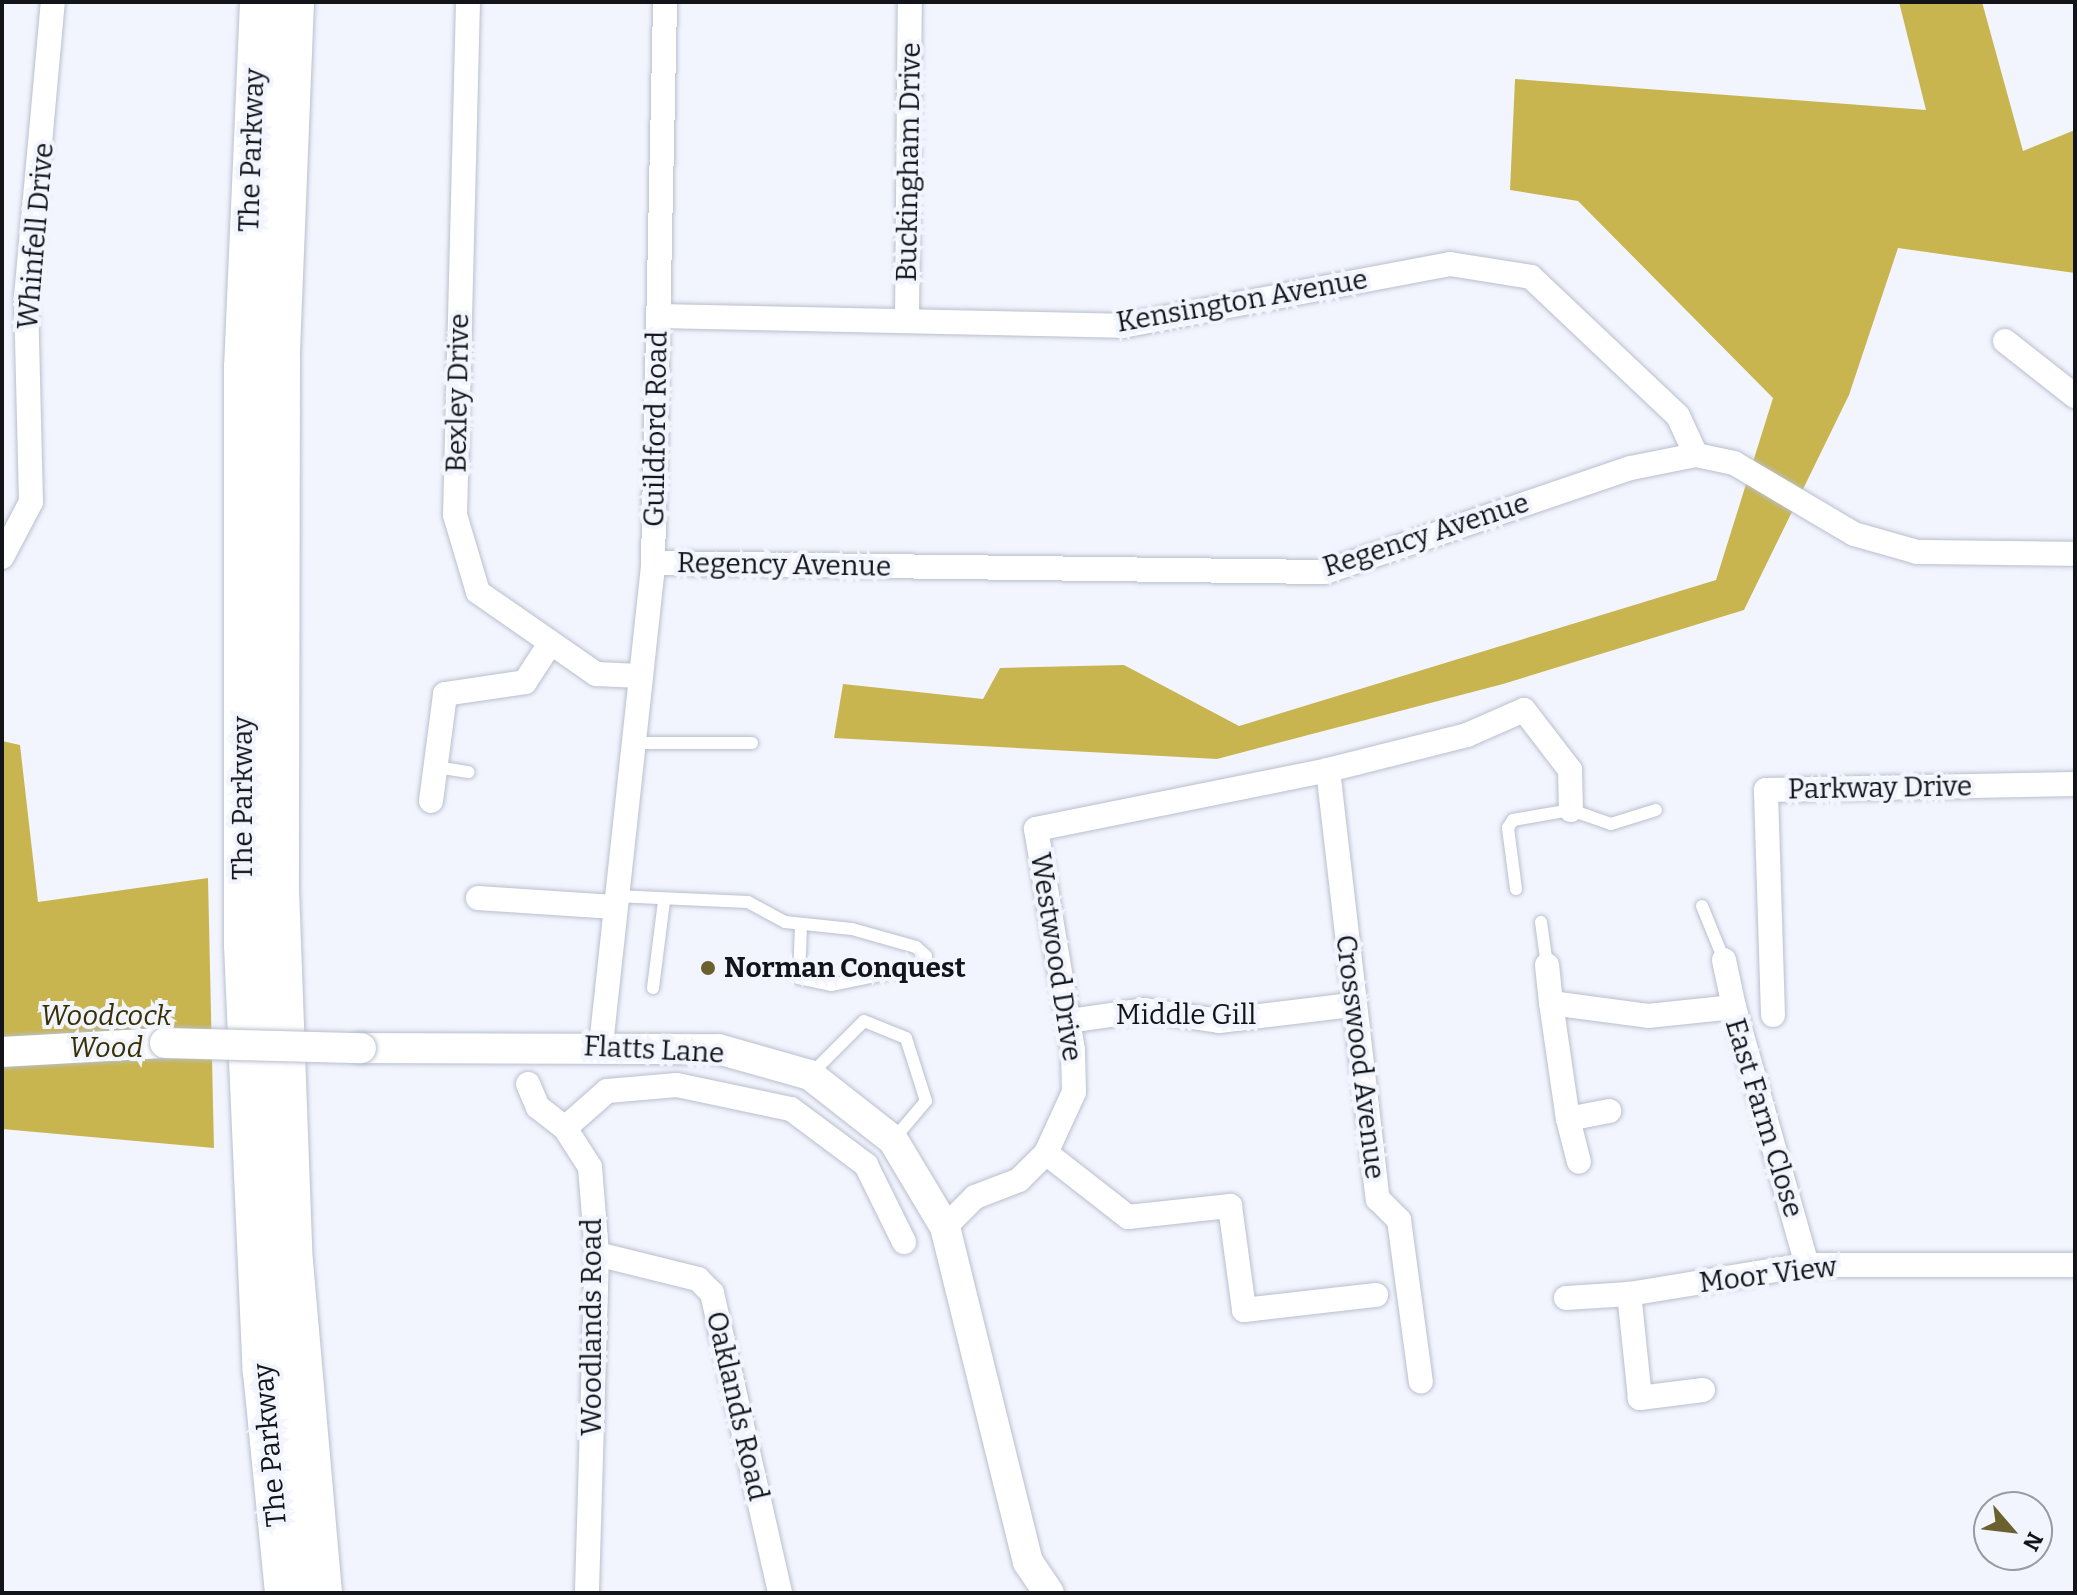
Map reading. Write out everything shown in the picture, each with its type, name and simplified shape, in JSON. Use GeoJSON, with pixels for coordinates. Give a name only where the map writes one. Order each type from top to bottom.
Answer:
{"type":"FeatureCollection","features":[{"type":"Feature","properties":{"kind":"highway","name":"The Parkway"},"geometry":{"type":"LineString","coordinates":[[260,2],[244,367],[244,945],[263,1372],[285,1593]]}},
{"type":"Feature","properties":{"kind":"highway","name":"The Parkway"},"geometry":{"type":"LineString","coordinates":[[294,2],[280,358],[279,889],[293,1262],[322,1593]]}},
{"type":"Feature","properties":{"kind":"street","name":"Whinfell Drive"},"geometry":{"type":"LineString","coordinates":[[2,557],[31,502],[26,297],[53,2]]}},
{"type":"Feature","properties":{"kind":"street","name":"Bexley Drive"},"geometry":{"type":"LineString","coordinates":[[468,2],[455,515],[478,592],[549,645],[596,674],[640,676]]}},
{"type":"Feature","properties":{"kind":"street","name":"Guildford Road"},"geometry":{"type":"LineString","coordinates":[[601,1045],[653,563],[665,2]]}},
{"type":"Feature","properties":{"kind":"street","name":"Buckingham Drive"},"geometry":{"type":"LineString","coordinates":[[907,321],[910,2]]}},
{"type":"Feature","properties":{"kind":"street","name":"Kensington Avenue"},"geometry":{"type":"LineString","coordinates":[[658,316],[1122,326],[1450,264],[1531,277],[1678,416],[1696,455]]}},
{"type":"Feature","properties":{"kind":"street"},"geometry":{"type":"LineString","coordinates":[[2005,341],[2075,396]]}},
{"type":"Feature","properties":{"kind":"street","name":"Regency Avenue"},"geometry":{"type":"LineString","coordinates":[[653,563],[1325,572],[1631,468],[1696,455],[1734,463],[1854,534],[1917,552],[2075,554]]}},
{"type":"Feature","properties":{"kind":"street"},"geometry":{"type":"LineString","coordinates":[[431,801],[445,694],[525,682],[549,645]]}},
{"type":"Feature","properties":{"kind":"street"},"geometry":{"type":"LineString","coordinates":[[1328,770],[1467,735],[1524,710],[1570,770],[1571,810]]}},
{"type":"Feature","properties":{"kind":"street","name":"Crosswood Avenue"},"geometry":{"type":"LineString","coordinates":[[1328,770],[1351,1005],[1378,1199],[1399,1220],[1421,1382]]}},
{"type":"Feature","properties":{"kind":"street","name":"Westwood Drive"},"geometry":{"type":"LineString","coordinates":[[945,1227],[975,1197],[1019,1180],[1046,1153],[1074,1092],[1069,1021],[1036,829],[1328,770]]}},
{"type":"Feature","properties":{"kind":"street","name":"Parkway Drive"},"geometry":{"type":"LineString","coordinates":[[1773,1015],[1766,790],[2075,784]]}},
{"type":"Feature","properties":{"kind":"street"},"geometry":{"type":"LineString","coordinates":[[478,898],[615,902]]}},
{"type":"Feature","properties":{"kind":"street"},"geometry":{"type":"LineString","coordinates":[[1724,960],[1734,1007]]}},
{"type":"Feature","properties":{"kind":"street"},"geometry":{"type":"LineString","coordinates":[[1547,965],[1568,1119],[1579,1162]]}},
{"type":"Feature","properties":{"kind":"street","name":"East Farm Close"},"geometry":{"type":"LineString","coordinates":[[1551,1003],[1648,1016],[1734,1007],[1807,1265]]}},
{"type":"Feature","properties":{"kind":"street","name":"Middle Gill"},"geometry":{"type":"LineString","coordinates":[[1069,1021],[1144,1010],[1219,1021],[1351,1005]]}},
{"type":"Feature","properties":{"kind":"street","name":"Flatts Lane"},"geometry":{"type":"LineString","coordinates":[[2,1052],[165,1043],[361,1048],[601,1045],[718,1049],[810,1075],[893,1140],[945,1227],[1028,1562],[1049,1593]]}},
{"type":"Feature","properties":{"kind":"street"},"geometry":{"type":"LineString","coordinates":[[747,1099],[758,1060]]}},
{"type":"Feature","properties":{"kind":"street","name":"Woodlands Road"},"geometry":{"type":"LineString","coordinates":[[528,1084],[538,1107],[565,1128],[590,1167],[597,1254],[587,1593]]}},
{"type":"Feature","properties":{"kind":"street"},"geometry":{"type":"LineString","coordinates":[[565,1128],[607,1091],[677,1085],[791,1109],[866,1165],[904,1242]]}},
{"type":"Feature","properties":{"kind":"street"},"geometry":{"type":"LineString","coordinates":[[1568,1119],[1609,1111]]}},
{"type":"Feature","properties":{"kind":"street"},"geometry":{"type":"LineString","coordinates":[[1046,1153],[1128,1217],[1230,1206],[1244,1310],[1376,1295]]}},
{"type":"Feature","properties":{"kind":"street","name":"Oaklands Road"},"geometry":{"type":"LineString","coordinates":[[597,1254],[698,1279],[712,1293],[780,1593]]}},
{"type":"Feature","properties":{"kind":"street","name":"Moor View"},"geometry":{"type":"LineString","coordinates":[[1566,1298],[1629,1294],[1807,1265],[2075,1265]]}},
{"type":"Feature","properties":{"kind":"street"},"geometry":{"type":"LineString","coordinates":[[1629,1294],[1640,1398],[1703,1390]]}},
{"type":"Feature","properties":{"kind":"lane"},"geometry":{"type":"LineString","coordinates":[[632,743],[752,743]]}},
{"type":"Feature","properties":{"kind":"lane"},"geometry":{"type":"LineString","coordinates":[[436,767],[469,772]]}},
{"type":"Feature","properties":{"kind":"lane"},"geometry":{"type":"LineString","coordinates":[[1516,889],[1509,823],[1571,810],[1611,824],[1656,810]]}},
{"type":"Feature","properties":{"kind":"lane"},"geometry":{"type":"LineString","coordinates":[[615,902],[664,901],[695,895],[748,902],[801,925],[916,947],[926,956],[923,966],[831,985],[799,978],[801,925]]}},
{"type":"Feature","properties":{"kind":"lane"},"geometry":{"type":"LineString","coordinates":[[653,988],[664,901]]}},
{"type":"Feature","properties":{"kind":"lane"},"geometry":{"type":"LineString","coordinates":[[1702,906],[1724,960]]}},
{"type":"Feature","properties":{"kind":"lane"},"geometry":{"type":"LineString","coordinates":[[1541,922],[1547,965]]}},
{"type":"Feature","properties":{"kind":"lane"},"geometry":{"type":"LineString","coordinates":[[810,1075],[864,1021],[906,1038],[926,1101],[893,1140]]}},
{"type":"Feature","properties":{"kind":"green space"},"geometry":{"type":"Polygon","coordinates":[[[1899,2],[1982,2],[2023,151],[2075,130],[2075,273],[1898,248],[1849,395],[1744,610],[1503,684],[1217,759],[834,738],[843,684],[983,699],[1000,668],[1124,665],[1239,726],[1716,580],[1773,398],[1578,201],[1510,190],[1515,79],[1926,110],[1899,2]]]}},
{"type":"Feature","properties":{"kind":"green space","name":"Woodcock Wood"},"geometry":{"type":"Polygon","coordinates":[[[2,741],[20,745],[38,902],[208,878],[214,1148],[2,1129],[2,741]]]}},
{"type":"Feature","properties":{"kind":"place","name":"Norman Conquest"},"geometry":{"type":"Point","coordinates":[708,968]}}]}
